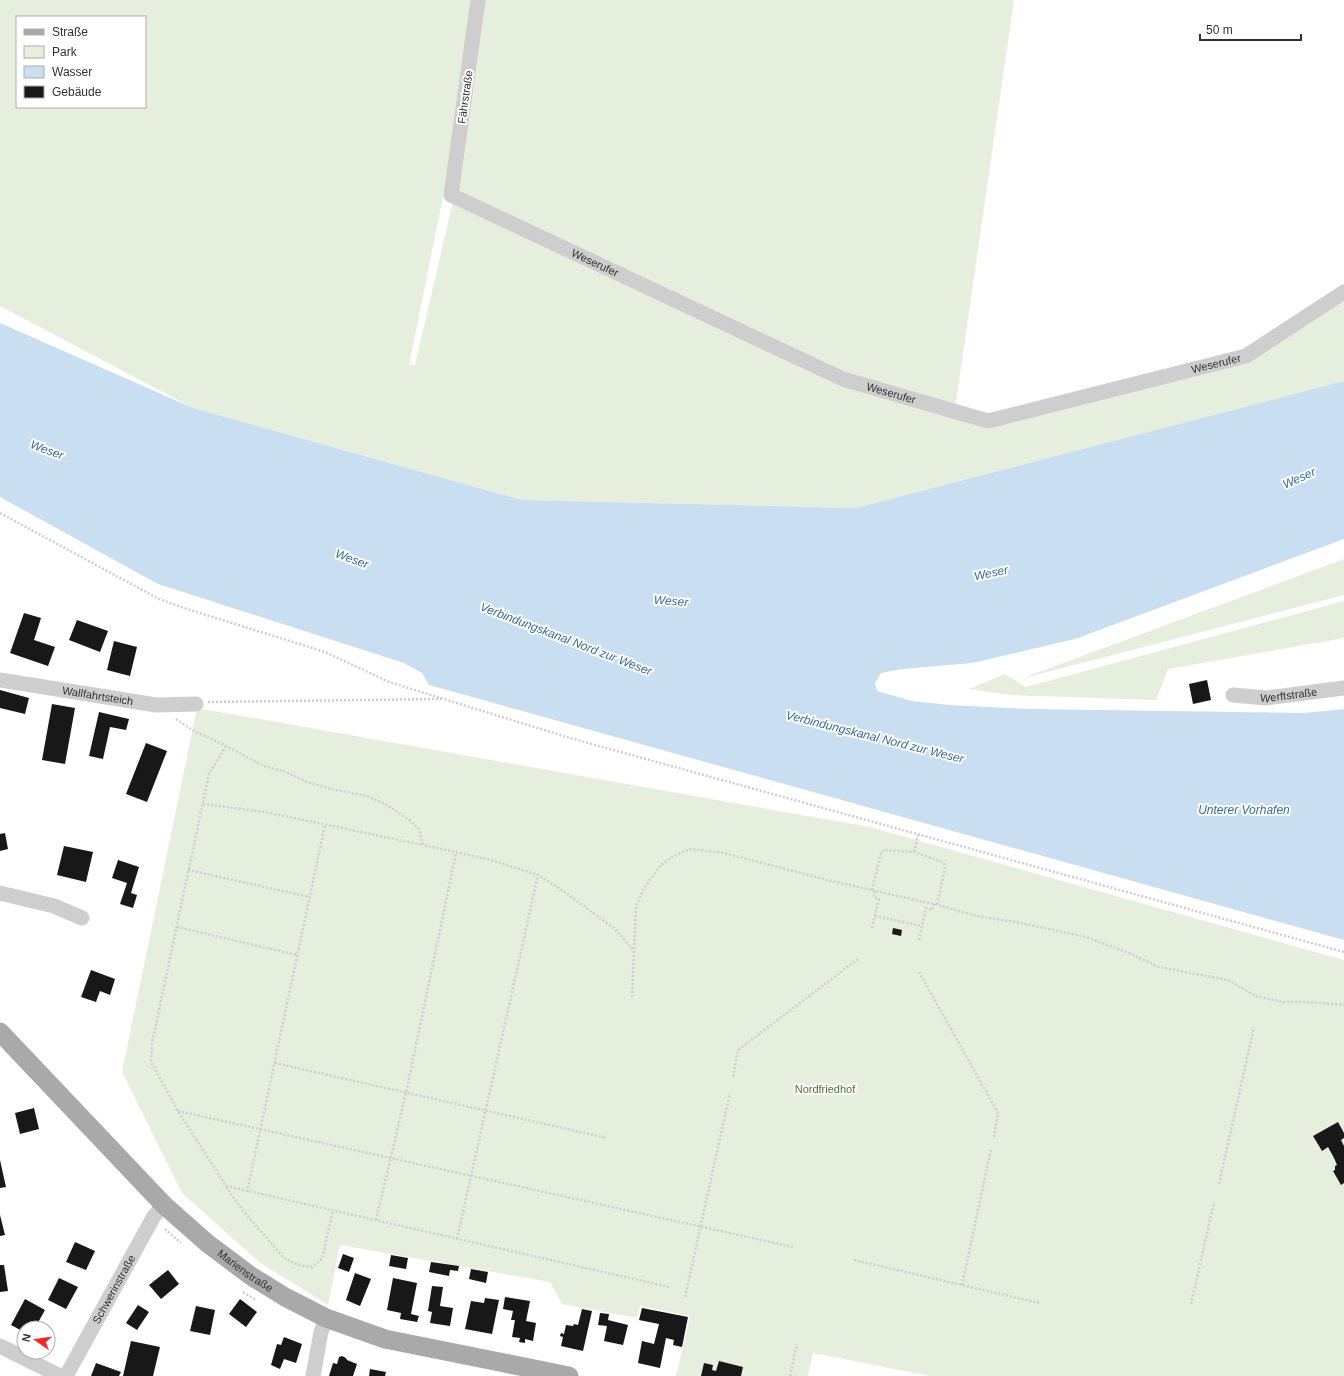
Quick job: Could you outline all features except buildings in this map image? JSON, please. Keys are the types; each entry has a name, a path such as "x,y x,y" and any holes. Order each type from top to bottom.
{"main road":[{"name":"Marienstraße","path":"0,1032 164,1205 207,1243 251,1276 285,1297 326,1318 385,1339 569,1376"}],"street":[{"name":"Fährstraße","path":"451,195 478,0"},
{"name":"Weserufer","path":"451,195 843,379 988,421 1246,356 1344,292"},
{"name":"Wallfahrtsteich","path":"0,680 156,705 196,704"},
{"name":"Werftstraße","path":"1233,695 1266,698 1344,688"},
{"path":"0,893 54,906 82,918"},
{"name":"Schwerinstraße","path":"66,1376 154,1216 164,1205"},
{"path":"312,1376 321,1332 326,1318"},
{"path":"0,1346 60,1376"}],"path":[{"path":"0,513 159,599 325,652 389,682 570,738 1344,952"},
{"path":"215,702 445,700"},
{"path":"156,705 194,732 226,746 264,766 286,772 306,782 367,796 387,805 408,818 419,829 423,845"},
{"path":"226,746 209,774 152,1043 152,1062 178,1111 226,1186 244,1212 284,1258 298,1265 312,1267 322,1259 333,1210"},
{"path":"203,804 265,812 423,845 491,860 538,875 614,928 634,952"},
{"path":"247,1192 325,825"},
{"path":"914,852 918,835"},
{"path":"632,997 636,907 644,888 661,866 674,856 690,849 724,853 827,880 935,904 977,916 1021,923 1086,937 1129,953 1158,967 1228,980 1256,996 1283,1002 1308,1002 1344,1005"},
{"path":"872,928 879,899 874,898 874,890 881,853 884,850 914,852 944,864 945,868 935,904 932,910 926,908 919,940"},
{"path":"376,1220 406,1093 456,853"},
{"path":"188,870 310,897"},
{"path":"457,1239 538,875"},
{"path":"875,916 922,926"},
{"path":"177,927 298,955"},
{"path":"733,1077 738,1050 858,959"},
{"path":"919,972 998,1113 994,1137"},
{"path":"1219,1184 1254,1027"},
{"path":"275,1063 607,1138"},
{"path":"685,1297 730,1093"},
{"path":"178,1111 793,1246"},
{"path":"962,1285 991,1149"},
{"path":"226,1186 669,1287"},
{"path":"1191,1304 1214,1202"},
{"path":"854,1260 1039,1303"},
{"path":"790,1376 797,1344"}],"green space":[{"path":"0,0 1014,0 955,409 844,374 444,192 409,365 415,365 453,201 843,385 987,426 1249,359 1344,297 1344,381 856,508 522,500 193,408 0,306"},
{"path":"1344,559 1344,595 1020,679"},
{"path":"1344,601 1344,638 1168,669 1156,700 1010,695 969,689 1005,674 1026,687"},
{"name":"Nordfriedhof","path":"197,708 870,827 1344,960 1344,1376 930,1376 813,1353 808,1376 676,1376 690,1316 640,1306 637,1318 562,1304 550,1282 340,1245 328,1305 259,1262 182,1193 122,1072"}],"water":[{"path":"0,323 193,408 522,500 856,508 1344,381 1344,539 1075,639 972,663 902,669 881,673 875,683 877,691 912,701 950,705 1030,709 1304,713 1344,709 1344,940 429,685 422,673 404,663 158,584 0,497"}],"water label":[{"name":"Weser","path":"47,450"},
{"name":"Weser","path":"1299,478"},
{"name":"Weser","path":"352,559"},
{"name":"Weser","path":"991,573"},
{"name":"Weser","path":"671,601"},
{"name":"Verbindungskanal Nord zur Weser","path":"566,639"},
{"name":"Verbindungskanal Nord zur Weser","path":"875,737"},
{"name":"Unterer Vorhafen","path":"1244,810"}]}
